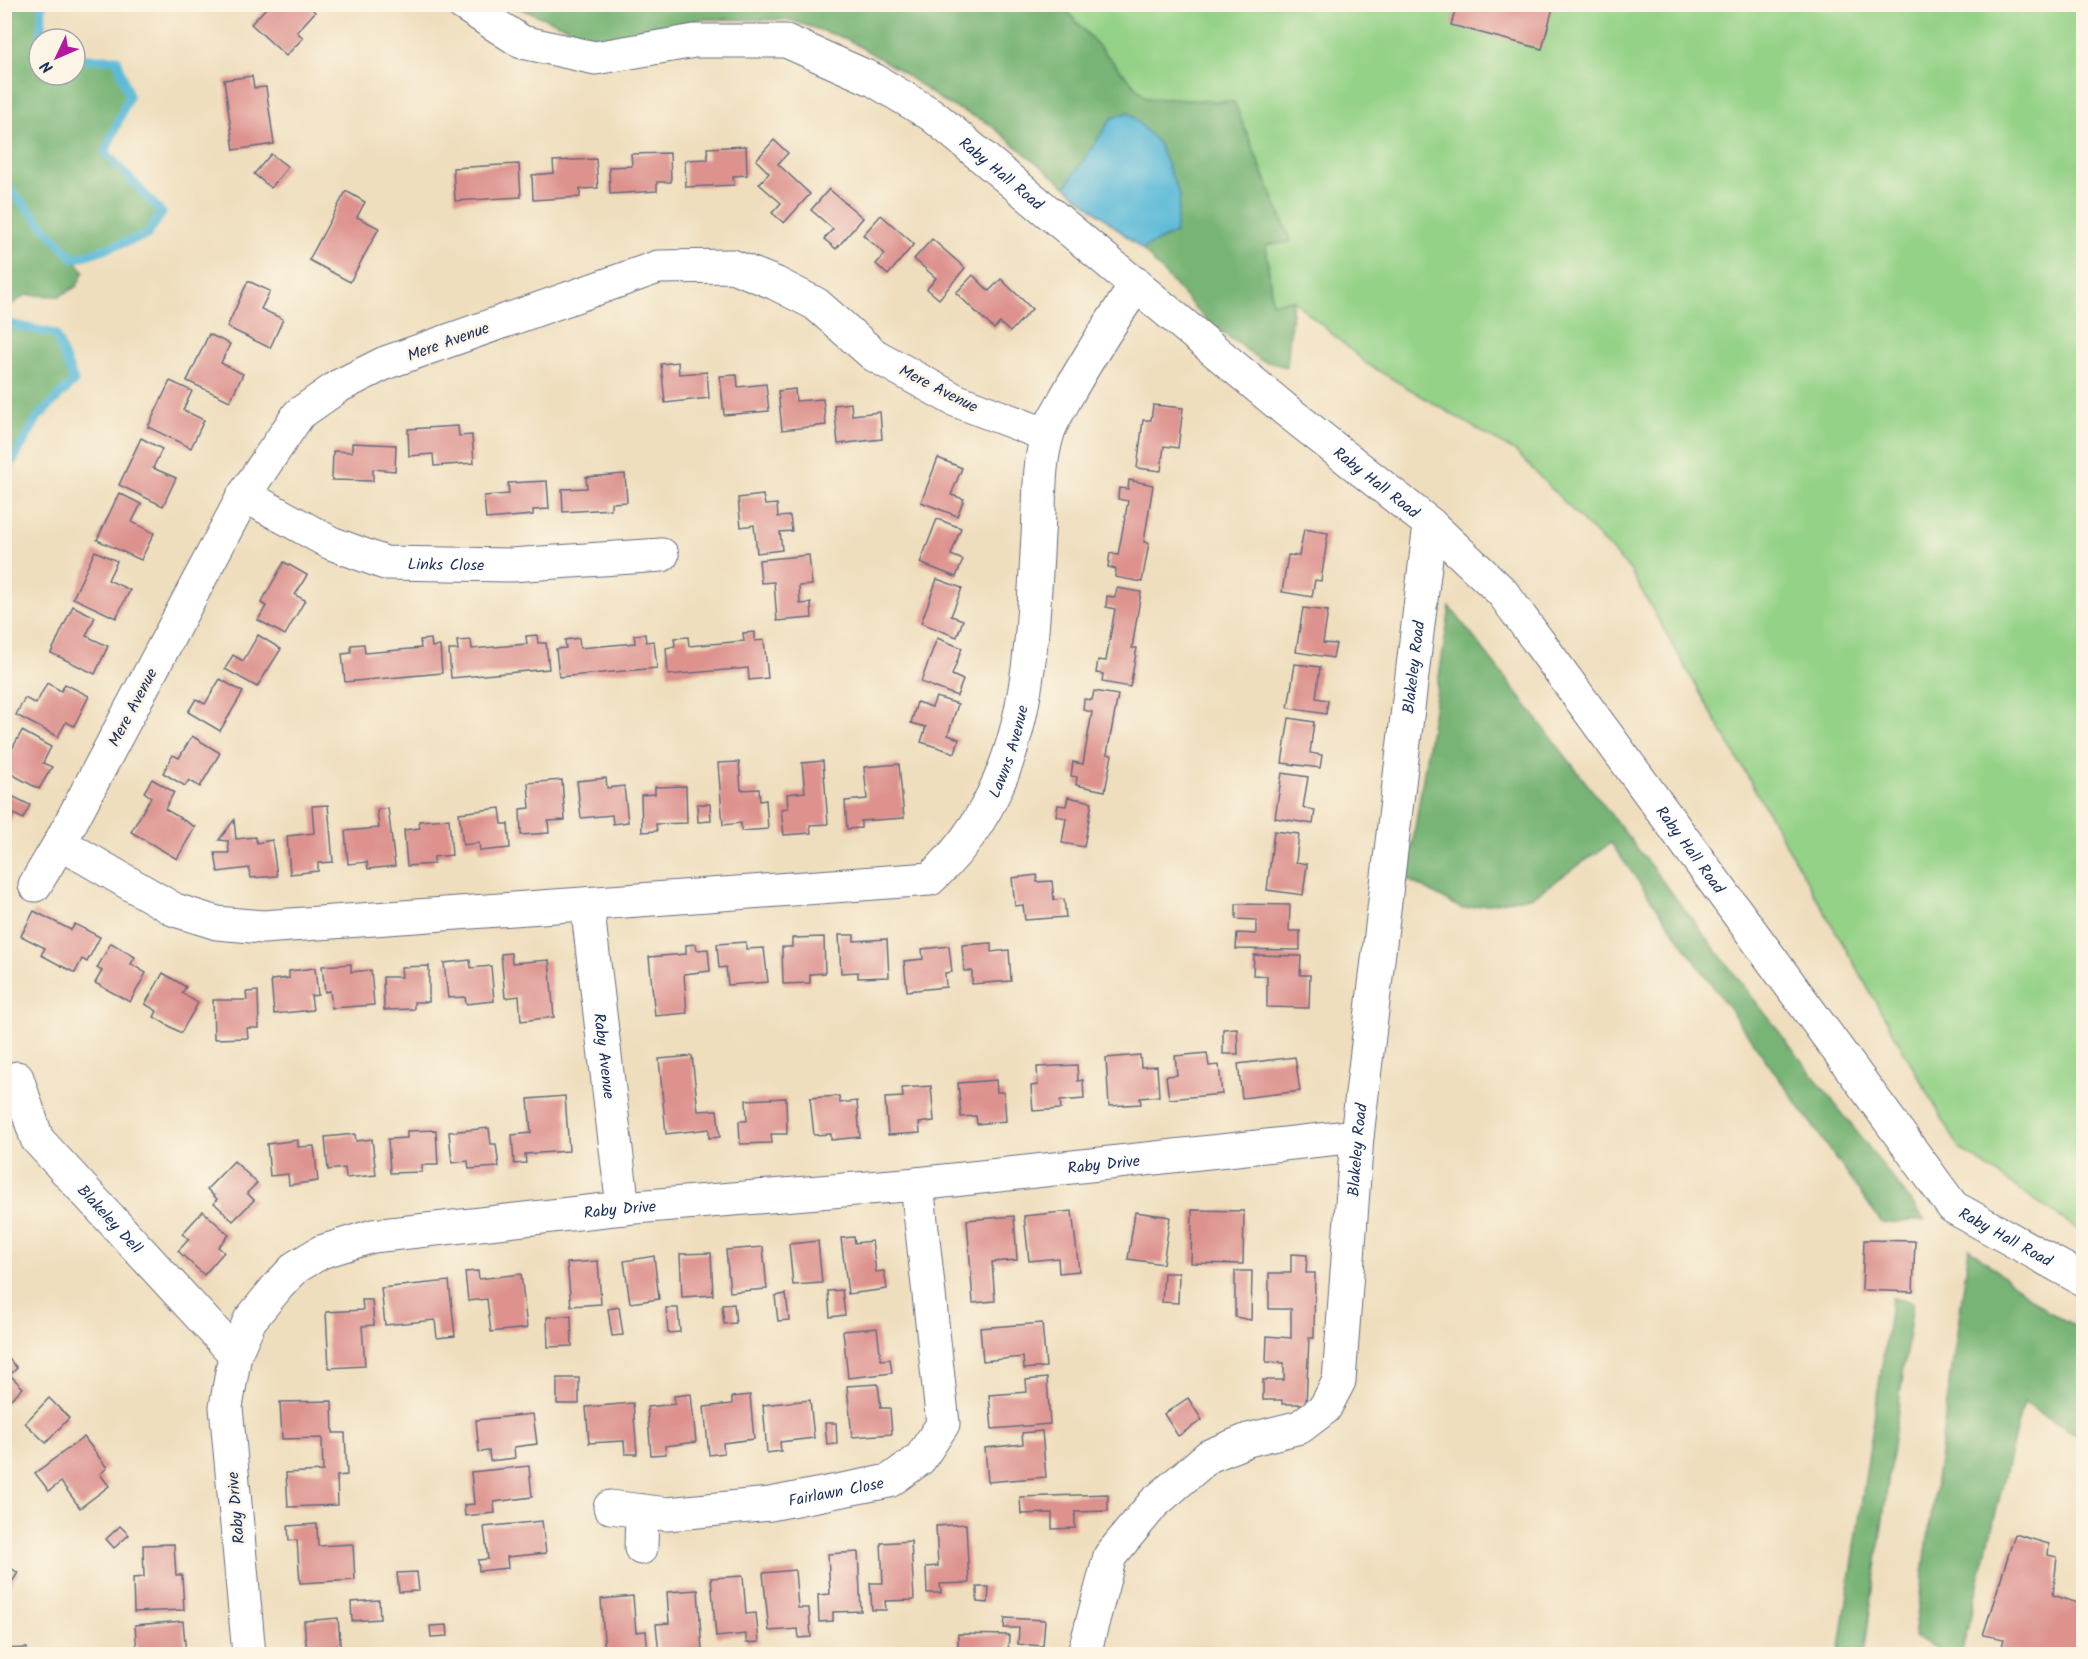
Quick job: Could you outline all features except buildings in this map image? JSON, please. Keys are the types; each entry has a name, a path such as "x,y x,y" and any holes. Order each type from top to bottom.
{"street":[{"name":"Raby Hall Road","path":"463,4 522,42 595,58 695,41 786,41 874,80 932,115 1287,411 1430,524 1502,592 1953,1207 2084,1280"},
{"name":"Mere Avenue","path":"35,885 60,843 244,495 299,414 339,386 385,363 658,267 732,266 775,283 816,304 874,355 955,400 1047,435"},
{"name":"Lawns Avenue","path":"587,904 930,879 955,856 975,828 1006,769 1017,728 1031,662 1042,468 1047,435 1088,356 1137,284"},
{"name":"Links Close","path":"244,495 331,543 384,563 511,565 663,555"},
{"name":"Blakeley Road","path":"1084,1654 1110,1556 1154,1503 1209,1456 1248,1440 1300,1427 1325,1408 1339,1381 1357,1136 1430,524"},
{"path":"60,843 175,910 218,923 263,927 587,904"},
{"name":"Raby Avenue","path":"587,904 623,1208"},
{"name":"Blakeley Dell","path":"4,1082 17,1078 37,1139 235,1354"},
{"name":"Raby Drive","path":"249,1654 226,1407 235,1354 250,1320 278,1286 296,1267 321,1252 373,1236 623,1208 917,1184 1357,1136"},
{"name":"Fairlawn Close","path":"610,1507 667,1514 770,1504 890,1480 920,1459 943,1424 917,1184"},
{"path":"641,1548 642,1511"}],"green space":[{"path":"5,4 42,5 41,27 27,27 27,87 87,87 87,59 117,59 129,96 105,152 162,213 147,235 74,259 84,271 77,286 60,296 25,295 5,310 4,65 14,42 5,26"},
{"path":"511,5 1061,5 1146,98 1234,102 1291,242 1266,245 1272,303 1293,300 1287,367 1260,360 1205,319 1142,249 988,123 944,102 896,68 847,39 790,20 704,19 600,40"},
{"path":"1061,5 2083,5 2083,1233 1959,1148 1630,570 1516,452 1367,364 1293,300 1272,303 1266,245 1291,241 1234,102 1146,98"},
{"path":"5,323 55,334 74,381 38,417 5,476"},
{"path":"1450,607 1925,1220 1882,1223 1611,843 1534,896 1462,909 1407,879"},
{"path":"1969,1248 2047,1311 2083,1330 2083,1439 2023,1402 1961,1654 1946,1654 1914,1637"},
{"path":"1892,1298 1913,1302 1864,1654 1839,1654"}],"water":[{"path":"1128,112 1158,143 1180,196 1175,233 1142,249 1066,186 1112,118"}],"waterway":[{"path":"41,27 42,4"},
{"path":"4,183 74,259 147,235 162,213 105,152 129,96 117,59 87,59"},
{"path":"4,323 55,334 74,381 38,417 4,476"}]}
